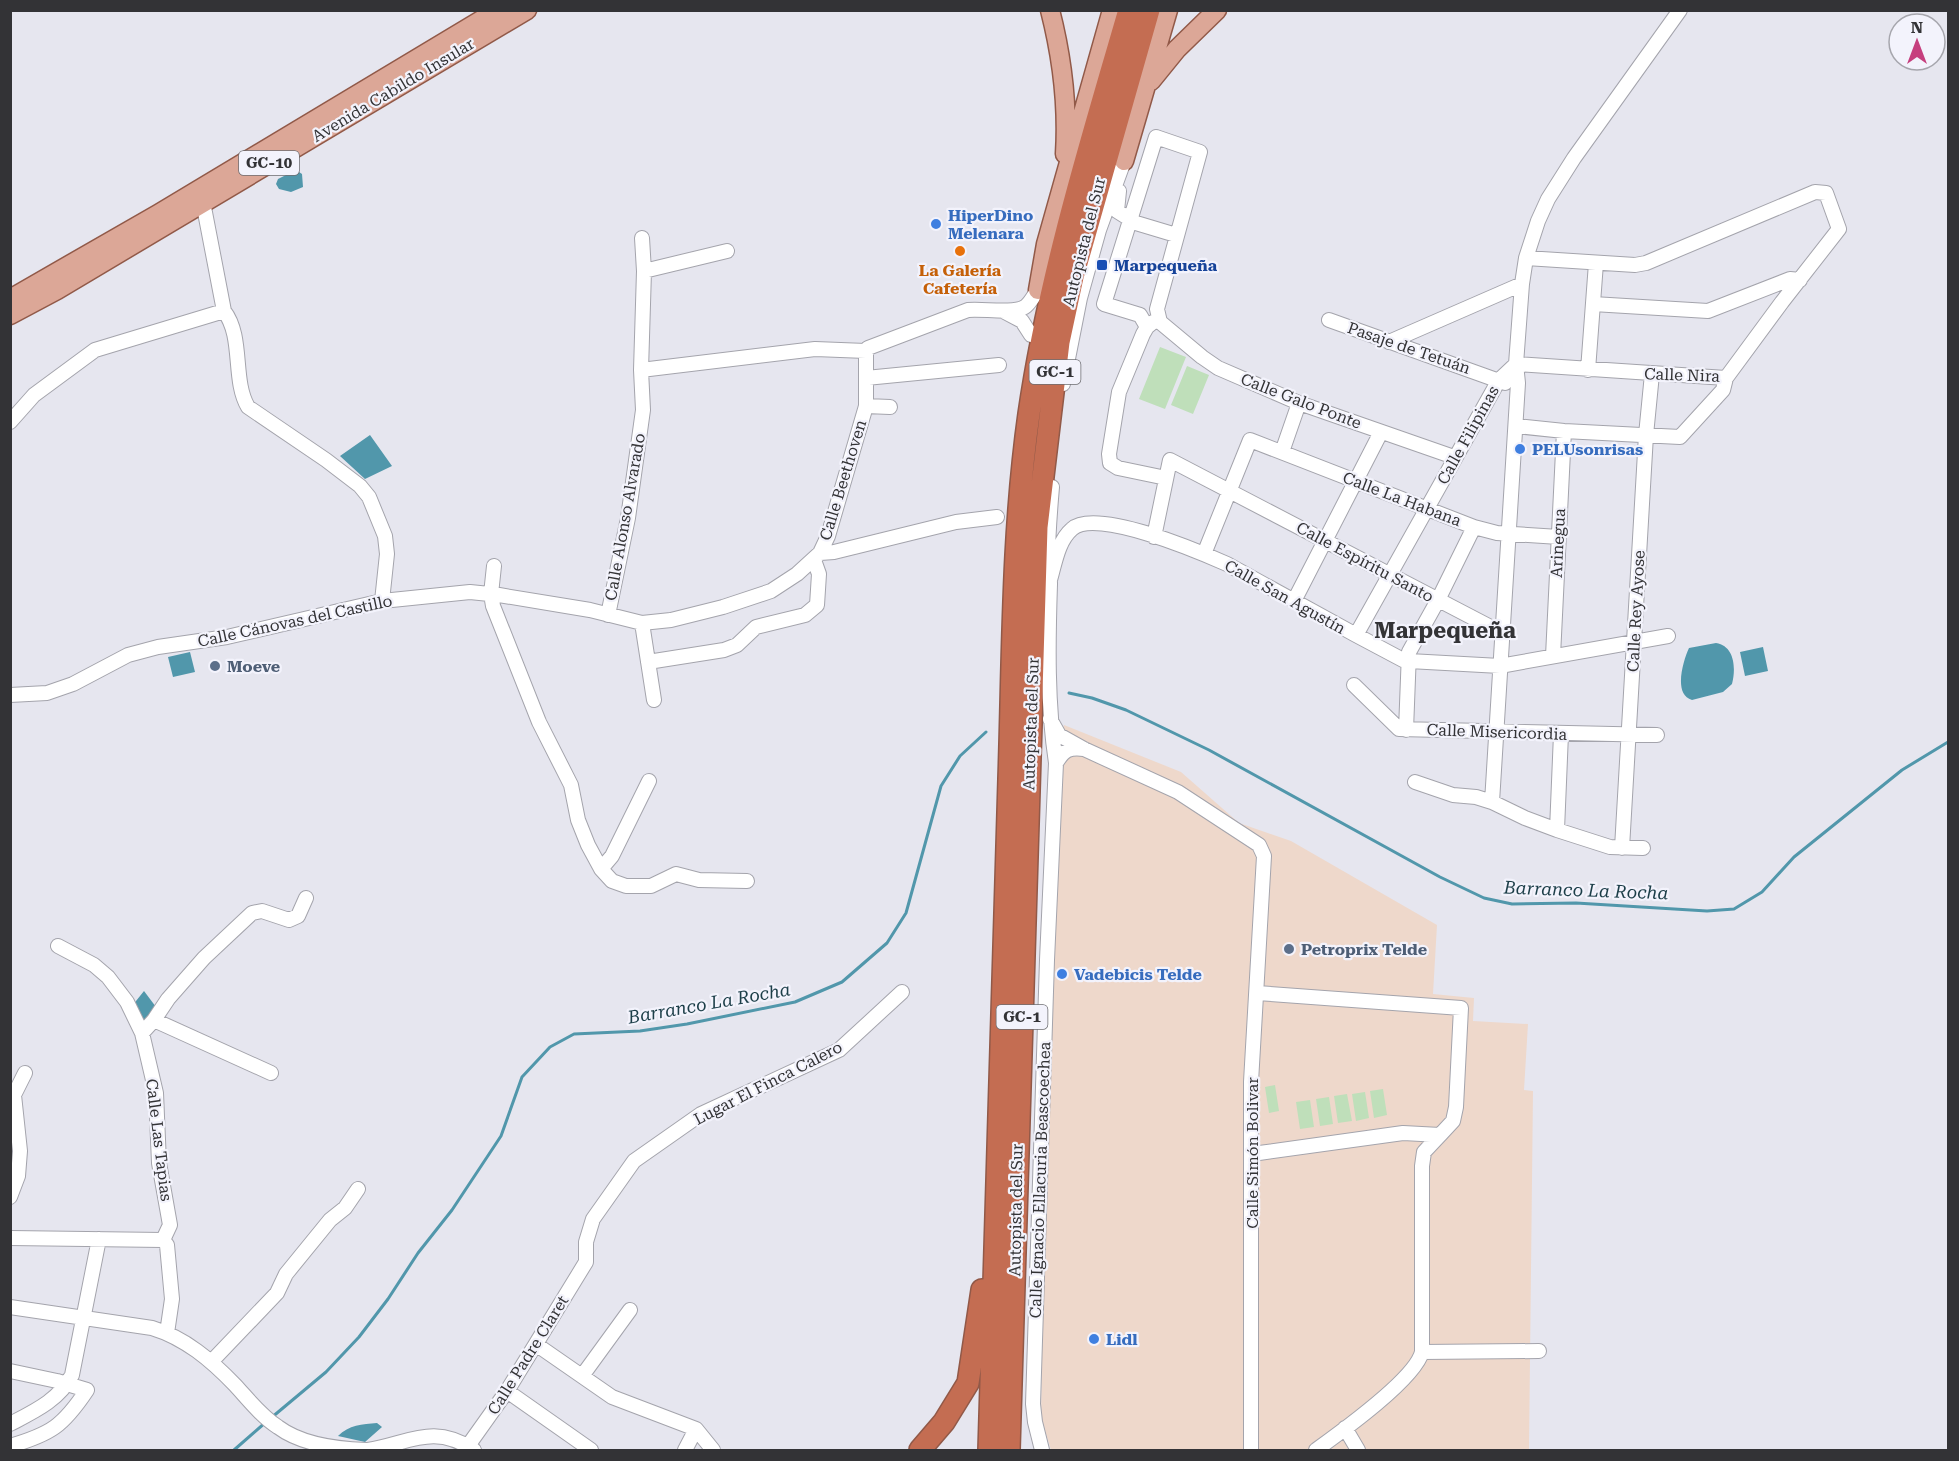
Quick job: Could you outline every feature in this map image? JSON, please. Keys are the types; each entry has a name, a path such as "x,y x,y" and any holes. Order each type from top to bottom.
{"highway":[{"name":"Autopista del Sur","path":"989,1450 1016,551 1021,479 1041,338 1057,266 1074,197 1129,10"},
{"name":"Autopista del Sur","path":"1009,1450 1037,527 1059,342 1073,277 1149,10"},
{"path":"1021,479 1016,430 1038,290"},
{"path":"1030,744 1047,655"},
{"path":"977,1450 982,1340 982,1243 986,1189 998,1153"},
{"path":"1014,1289 1019,1341 1020,1450"},
{"path":"920,1450 944,1422 968,1383 982,1290"}],"main road":[{"name":"Avenida Cabildo Insular","path":"10,299 149,220 498,10"},
{"name":"Avenida Cabildo Insular","path":"10,315 57,290 527,10"},
{"path":"1050,10 1063,78 1066,138 1059,197"},
{"path":"1038,290 1046,244 1112,10"},
{"path":"1124,161 1168,10"},
{"path":"1146,87 1177,48 1217,10"}],"street":[{"path":"1492,802 1518,394 1516,364 1526,258 1531,238 1544,207 1568,167 1680,10"},
{"path":"1156,138 1200,152 1176,235 1159,316 1154,321 1143,321 1104,304 1156,138"},
{"path":"1124,161 1124,172 1117,198 1117,212 1130,220 1176,235"},
{"path":"1050,580 1048,556 1050,512 1063,386 1083,289 1099,230 1124,161"},
{"name":"Calle Nira","path":"1516,364 1726,378 1839,229 1826,193 1815,192 1646,263 1635,266 1596,263"},
{"path":"203,202 225,311 231,319 240,370 241,396 248,408 326,460 360,486 369,497 385,536 387,554 382,601"},
{"name":"Calle Alonso Alvarado","path":"608,615 631,497 643,410 641,370 644,271 642,238"},
{"path":"644,271 727,251"},
{"path":"1526,258 1596,263 1588,370"},
{"path":"1593,304 1708,311 1790,279 1800,280"},
{"path":"1389,342 1522,284"},
{"path":"641,370 815,349 866,351 868,348 968,310 980,308 1016,311 1026,307 1038,290"},
{"path":"999,310 1022,321 1031,335"},
{"path":"10,422 34,395 95,350 225,311"},
{"name":"Calle Galo Ponte","path":"1159,316 1202,357 1218,368 1299,403 1454,457"},
{"name":"Pasaje de Tetuán","path":"1329,320 1499,380 1513,386 1518,394"},
{"path":"1143,321 1116,401 1109,454 1110,463 1118,468 1167,478 1154,537"},
{"name":"Calle Beethoven","path":"817,557 828,536 866,406 866,351"},
{"name":"Calle Filipinas","path":"1356,635 1499,380 1516,364"},
{"path":"866,378 999,365"},
{"name":"Calle Rey Ayose","path":"1622,848 1646,435 1652,374"},
{"path":"1516,426 1680,437 1723,390 1726,378"},
{"path":"1282,452 1299,403"},
{"name":"Calle Beethoven","path":"866,406 890,408"},
{"name":"Arinegua","path":"1553,656 1564,431"},
{"path":"1294,601 1382,432"},
{"name":"Calle La Habana","path":"1228,491 1250,440 1474,527 1497,533 1559,537"},
{"name":"Calle Espíritu Santo","path":"1167,478 1170,460 1502,633"},
{"path":"1204,554 1228,491"},
{"name":"Calle Cánovas del Castillo","path":"10,695 47,693 73,684 129,655 158,647 227,637 382,601 470,592 608,615 642,623 671,620 723,607 771,591 817,557 956,522 997,517"},
{"name":"Calle San Agustín","path":"1050,580 1065,537 1073,527 1088,522 1115,524 1204,554 1403,660 1500,666 1668,636"},
{"path":"1406,729 1409,652 1474,527"},
{"path":"648,662 724,650 737,645 756,627 805,615 817,605 819,574 817,557"},
{"path":"494,566 491,594 493,606 539,722 572,785 578,820 601,869 612,881 626,886 651,886 676,874 699,880 747,881"},
{"name":"Calle Ignacio Ellacuria Beascoechea","path":"1042,1450 1033,1404 1047,960 1056,763 1050,719 1050,671 1047,655 1050,580"},
{"path":"642,623 654,700"},
{"name":"Calle Misericordia","path":"1354,685 1398,729 1657,735"},
{"path":"1050,719 1059,735 1084,749"},
{"path":"1557,830 1561,734"},
{"path":"1056,763 1062,752 1071,747 1084,749"},
{"name":"Calle Simón Bolivar","path":"1084,749 1178,792 1259,844 1264,856 1251,1082 1251,1450"},
{"path":"601,869 612,856 649,781"},
{"path":"1415,782 1453,795 1476,797 1492,802 1525,818 1610,847 1643,848"},
{"path":"142,1033 204,958 252,913 262,910 289,920 298,916 306,898"},
{"name":"Calle Las Tapias","path":"58,946 94,965 108,977 127,1002 142,1033 156,1093 159,1163 170,1225 163,1240 167,1245 171,1299 167,1333"},
{"name":"Lugar El Finca Calero","path":"586,1262 586,1242 592,1219 634,1161 701,1114 839,1050 902,992"},
{"path":"1257,993 1461,1008 1456,1107 1453,1121 1424,1152 1422,1166 1421,1356 1385,1394 1316,1450"},
{"path":"154,1020 270,1073"},
{"path":"10,1197 18,1176 20,1151 14,1095 25,1072"},
{"path":"1252,1154 1403,1133 1440,1135"},
{"path":"212,1361 277,1293 286,1274 330,1220 345,1208 358,1189"},
{"path":"10,1238 163,1240"},
{"path":"10,1424 49,1402 68,1384 72,1375 99,1239"},
{"name":"Calle Padre Claret","path":"469,1449 537,1345 586,1262"},
{"path":"10,1307 152,1328 167,1333 212,1361 277,1427 302,1439 332,1447 367,1450 389,1447 418,1437 434,1435 452,1438 469,1449"},
{"path":"582,1376 630,1310"},
{"path":"537,1345 612,1397 696,1429 713,1450"},
{"path":"1421,1356 1539,1351"},
{"path":"10,1371 87,1390 71,1413 41,1437 10,1446"},
{"path":"507,1391 591,1450"},
{"path":"1345,1428 1358,1450"},
{"path":"685,1450 696,1429"}],"shaded area":[{"path":"1064,725 1181,772 1239,823 1291,841 1437,925 1433,994 1474,998 1473,1021 1528,1024 1524,1090 1533,1091 1529,1450 1051,1450 1041,1418 1045,1095 1053,761"}],"green space":[{"path":"1160,347 1186,357 1165,409 1139,399"},
{"path":"1187,366 1209,375 1193,414 1171,405"},
{"path":"1275,1085 1279,1111 1269,1113 1265,1087"},
{"path":"1383,1089 1387,1115 1374,1118 1370,1091"},
{"path":"1365,1092 1369,1118 1356,1121 1352,1094"},
{"path":"1347,1094 1352,1121 1338,1123 1334,1096"},
{"path":"1329,1097 1333,1124 1320,1126 1316,1099"},
{"path":"1310,1100 1314,1127 1300,1129 1296,1102"}],"water":[{"path":"296,170 302,174 303,187 291,192 279,189 276,184 278,179"},
{"path":"370,435 392,466 365,479 340,456"},
{"path":"1716,643 1727,649 1733,659 1732,684 1723,692 1692,700 1686,697 1681,685 1682,669 1689,648"},
{"path":"1763,647 1768,671 1745,676 1740,652"},
{"path":"190,652 195,672 173,677 168,657"},
{"path":"144,991 156,1007 144,1025 132,1006"},
{"path":"377,1423 382,1427 365,1442 338,1436 351,1427"}],"waterway":[{"name":"Barranco La Rocha","path":"1069,693 1126,710 1209,750 1440,877 1484,898 1512,904 1576,903 1707,911 1734,909 1762,892 1794,857 1902,770 1948,742"},
{"name":"Barranco La Rocha","path":"271,1418 326,1372 359,1337 388,1299 418,1253 452,1210 501,1136 522,1077 550,1047 574,1034 640,1031 795,1002 842,982 887,943 906,913 941,786 960,756 986,732"},
{"name":"Barranco La Rocha","path":"234,1450 266,1422"}],"place":[{"name":"HiperDino Melenara","path":"936,224"},
{"name":"La Galería Cafetería","path":"960,251"},
{"name":"Marpequeña","path":"1102,265"},
{"name":"PELUsonrisas","path":"1520,449"},
{"name":"Moeve","path":"215,666"},
{"name":"Petroprix Telde","path":"1289,949"},
{"name":"Vadebicis Telde","path":"1062,974"},
{"name":"Lidl","path":"1094,1339"}],"district":[{"name":"Marpequeña","path":"1445,630"}]}
